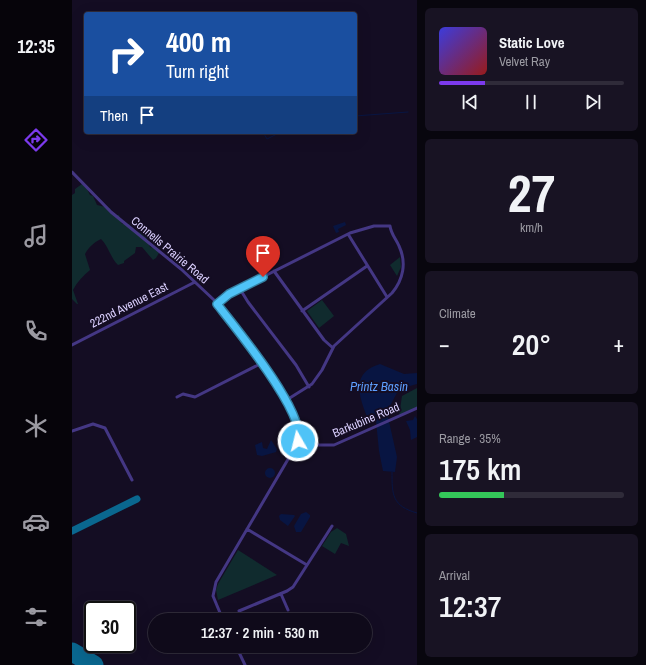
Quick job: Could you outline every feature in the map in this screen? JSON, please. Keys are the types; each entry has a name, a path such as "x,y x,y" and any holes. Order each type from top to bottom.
{"street":[{"name":"Connells Prairie Road","path":"72,172 111,212 195,282 217,304 273,378 297,425 299,433 298,441"},
{"path":"217,304 240,289 348,234 365,228 390,226 402,253 403,263 402,276 396,287 334,348 319,376 309,387 285,400"},
{"path":"348,234 387,297"},
{"path":"302,311 367,266"},
{"path":"274,272 324,340 334,348"},
{"name":"222nd Avenue East","path":"72,345 195,282"},
{"path":"240,289 248,302 296,365 309,387"},
{"path":"177,398 183,394 195,397 262,363"},
{"name":"Barkubine Road","path":"298,441 312,445 334,445 417,409"},
{"path":"72,431 93,424 105,428 132,480"},
{"path":"220,613 213,596 216,582 298,441"},
{"path":"239,612 281,594 293,587 332,526"},
{"path":"247,529 307,565"},
{"path":"281,594 288,610"},
{"path":"239,653 245,665"}],"green space":[{"path":"82,184 90,195 93,196 97,205 110,208 113,215 119,215 122,224 129,224 137,233 140,232 145,234 150,247 157,249 159,253 153,260 142,247 136,247 135,253 124,261 124,263 118,265 101,239 96,242 85,254 90,270 80,279 73,290 77,304 72,299 72,195 75,193 75,189"},
{"path":"400,257 401,267 397,276 390,265"},
{"path":"322,300 334,316 319,328 307,311"},
{"path":"417,388 417,407 399,416 402,396"},
{"path":"337,528 346,534 349,546 341,543 335,554 322,546 331,532"},
{"path":"238,550 277,575 218,600 216,590 218,584"}],"water":[{"path":"345,222 346,225 338,229 339,232 336,233 333,226"},
{"name":"Printz Basin","path":"380,364 404,374 417,373 417,384 399,389 391,404 388,417 397,457 395,472 383,471 376,421 368,419 359,387 364,373"},
{"path":"415,416 417,419 417,437 411,440 410,430 406,421 413,420"},
{"path":"271,440 277,449 276,452 262,456 257,455 255,445 262,442 263,448 267,449"},
{"path":"268,468 272,468 274,469 274,477 268,478 265,475 265,471"},
{"path":"306,512 310,515 310,517 301,532 296,532 294,526 301,514"},
{"path":"281,514 295,516 288,526 280,520 279,516"}],"waterway":[{"path":"357,116 408,112"},
{"path":"264,134 267,139 277,134"},
{"path":"392,472 393,493 398,503 403,507 417,513"}],"taxiway":[{"path":"72,531 137,499"}],"runway":[{"path":"72,652 94,665"}],"route":[{"path":"263,277 229,294 217,304 270,373 297,425 299,433 298,441"}]}
